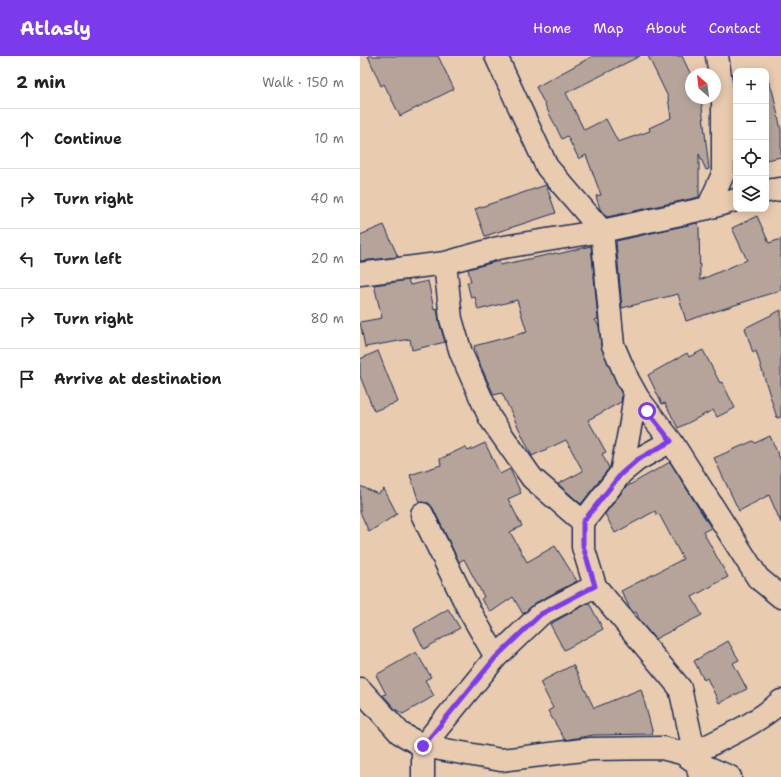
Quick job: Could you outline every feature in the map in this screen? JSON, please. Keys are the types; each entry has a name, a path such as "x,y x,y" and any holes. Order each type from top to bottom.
{"street":[{"path":"496,56 547,167 602,230 613,345 635,393 671,441 758,578 781,597"},
{"path":"708,208 723,174 723,96 717,56"},
{"path":"769,191 781,189"},
{"path":"360,274 445,263 498,248 602,230 708,208 733,201"},
{"path":"445,263 451,319 459,346 490,418 532,478 583,522"},
{"path":"621,474 635,393"},
{"path":"671,441 637,460 621,474 583,522 583,546 595,586 680,688 697,764"},
{"path":"422,514 473,617 496,657"},
{"path":"423,777 423,746 496,657 541,614 595,586"},
{"path":"360,689 400,733 423,746 501,760 591,749 662,748 682,753 697,764 730,777"},
{"path":"697,764 769,712 781,700"}],"building":[{"path":"368,56 438,56 454,89 400,116 384,84 381,86"},
{"path":"593,56 640,56 566,93 584,130 606,119 618,142 650,131 649,128 671,118 668,97 648,56 682,56 688,68 685,68 685,104 702,104 709,169 706,170 699,154 699,197 607,217 600,209 596,196 601,195 586,155 579,159 567,136 562,139 536,87"},
{"path":"769,83 773,93 781,130 781,157 769,159"},
{"path":"546,185 556,213 485,236 475,209"},
{"path":"757,216 769,243 781,239 781,290 686,321 678,294 622,308 616,241 697,223 699,227 700,280 747,260 732,228"},
{"path":"384,225 398,257 360,261 360,235"},
{"path":"591,246 598,319 595,320 599,326 601,346 622,395 621,402 588,420 606,452 602,454 609,468 581,504 558,484 583,471 566,440 532,456 502,393 494,395 478,360 474,346 527,332 517,300 478,310 475,297 471,298 467,282 471,282 468,269 499,261 500,265"},
{"path":"408,280 410,285 428,281 434,309 437,308 439,322 445,342 412,350 410,339 365,347 360,322 382,318 374,285"},
{"path":"781,310 781,417 777,418 756,351 753,353 745,328"},
{"path":"703,350 735,408 717,417 713,410 678,428 665,403 662,404 648,375 687,353 689,357"},
{"path":"378,351 398,402 374,411 360,376 360,359"},
{"path":"770,436 781,461 781,523 769,495 739,511 714,458 753,441 755,443"},
{"path":"485,443 500,474 510,469 521,493 508,499 522,526 510,532 527,562 555,546 577,581 535,603 523,614 513,597 491,612 481,599 484,597 464,559 459,562 433,508 429,503 419,502 410,475 441,465 440,459 465,447 468,451"},
{"path":"670,462 711,528 703,532 728,577 692,597 702,615 655,639 640,621 636,612 634,613 630,608 621,591 683,559 659,514 657,515 655,511 615,533 605,514 626,487"},
{"path":"360,486 378,494 384,489 397,514 369,532 360,512"},
{"path":"589,603 603,629 564,650 550,624"},
{"path":"448,609 460,628 424,649 414,629"},
{"path":"728,641 739,660 733,663 747,689 719,703 707,678 704,680 694,661"},
{"path":"416,652 431,677 425,680 434,696 403,714 395,709 383,695 386,694 376,675"},
{"path":"573,665 594,708 641,689 653,734 593,735 565,740 548,711 553,708 540,682"}],"route":[{"path":"423,746 496,657 541,614 595,586 583,546 583,522 621,474 637,460 671,441 647,411"}]}
